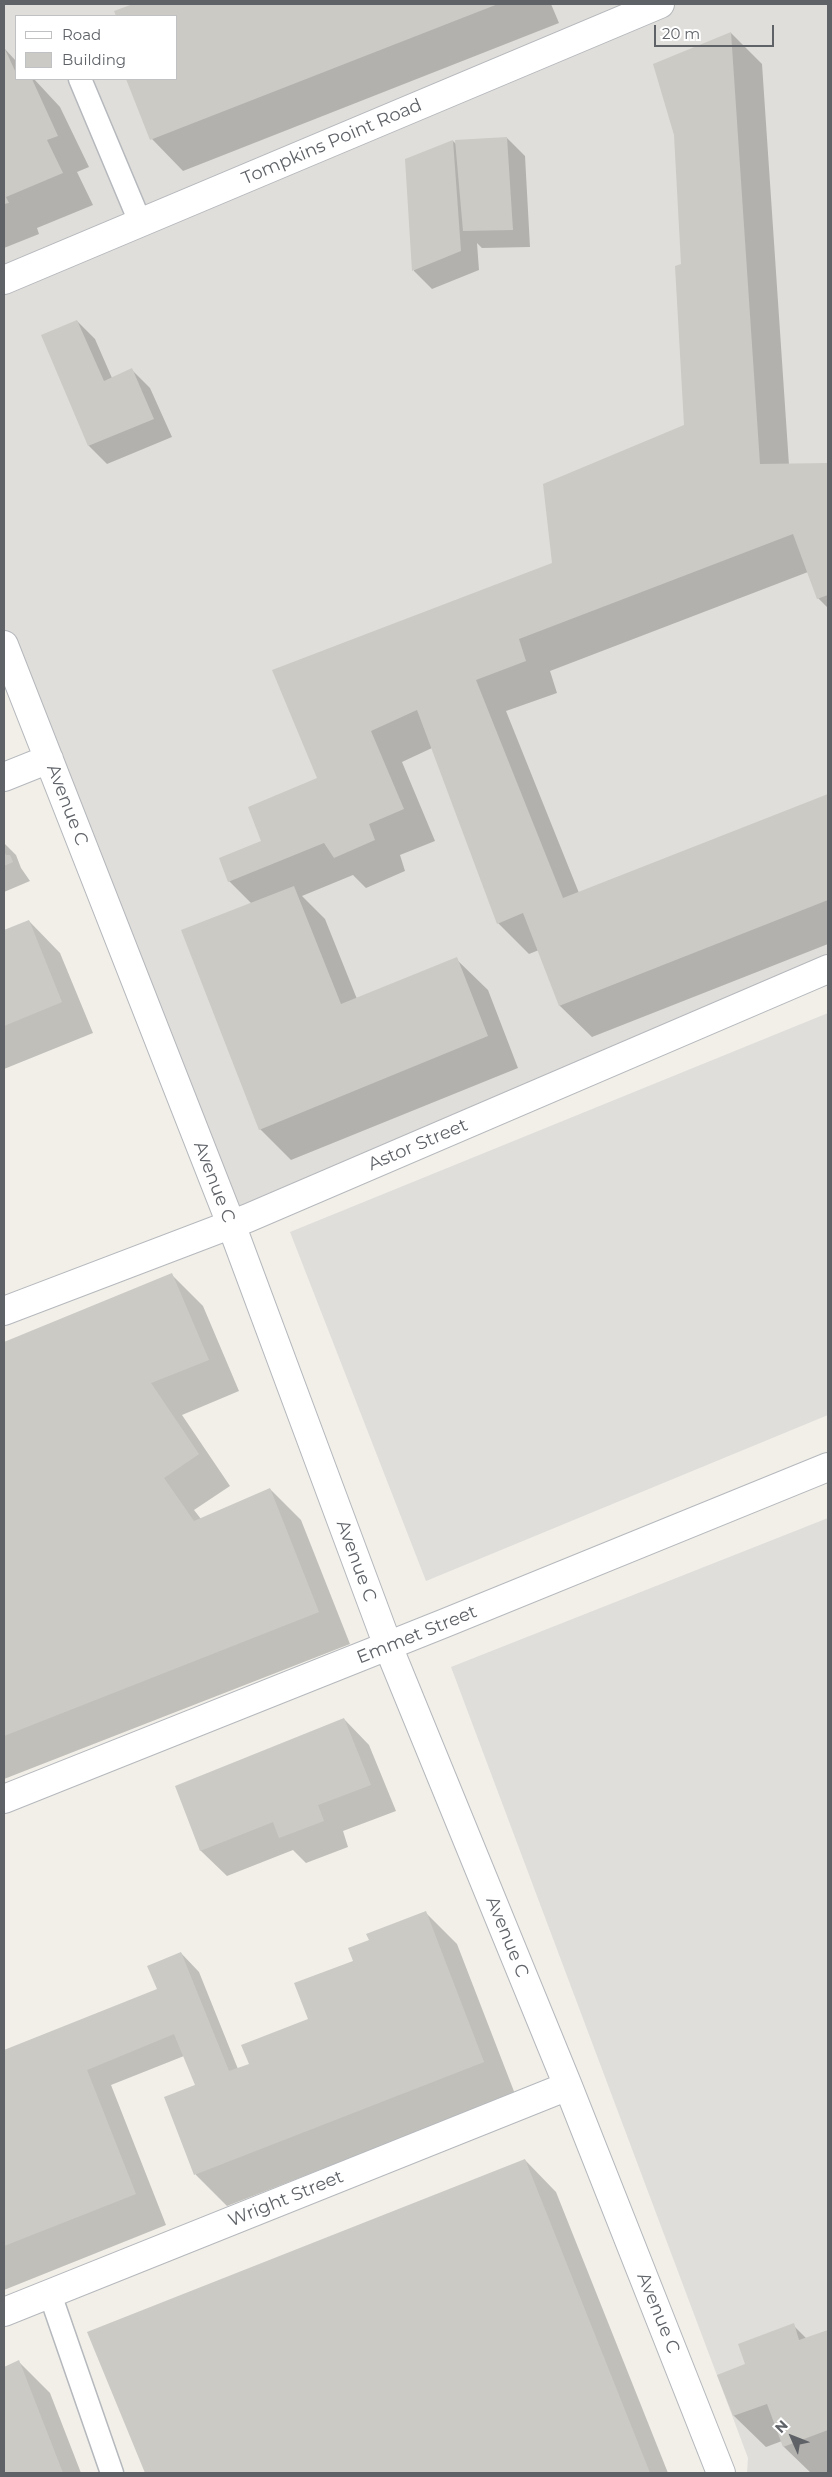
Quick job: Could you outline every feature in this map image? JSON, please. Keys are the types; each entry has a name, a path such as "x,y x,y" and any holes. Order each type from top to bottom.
{"street":[{"name":"Tompkins Point Road","path":"4,280 660,4"},
{"name":"Avenue C","path":"4,645 231,1224 388,1646 568,2086 721,2473"},
{"path":"4,777 49,759"},
{"name":"Astor Street","path":"4,1311 231,1224 828,969"},
{"name":"Emmet Street","path":"4,1799 388,1646 828,1467"},
{"name":"Wright Street","path":"4,2312 568,2086"}],"lane":[{"path":"80,80 140,222"},
{"path":"50,2294 112,2473"}],"shaded area":[{"path":"4,4 828,4 828,975 231,1224 4,645"},
{"path":"828,1013 828,1415 426,1581 290,1232"},
{"path":"828,1518 828,2473 747,2473 748,2458 451,1667"}],"building":[{"path":"133,4 498,4 150,140 126,80 178,80 178,15 116,15 114,11"},
{"path":"731,32 760,464 828,463 828,595 817,599 793,534 519,639 526,661 476,680 563,898 828,794 828,900 559,1006 523,913 497,924 417,710 371,731 404,809 369,824 375,840 334,858 324,843 228,882 219,858 261,841 248,807 317,778 272,670 552,563 543,484 684,425 675,266 681,264 674,135 653,64"},
{"path":"4,47 15,71 15,80 32,80 58,136 47,140 63,173 6,197 9,203 4,204"},
{"path":"507,137 513,230 463,231 455,140"},
{"path":"453,140 461,251 412,271 405,159"},
{"path":"77,320 104,381 132,368 154,419 88,446 41,335"},
{"path":"4,851 6,855 10,855 13,862 4,866"},
{"path":"294,886 341,1004 457,957 488,1036 259,1130 181,930"},
{"path":"29,920 62,1002 4,1026 4,930"},
{"path":"172,1273 209,1360 151,1383 199,1454 164,1478 194,1521 270,1488 319,1612 4,1736 4,1342"},
{"path":"344,1718 371,1785 318,1805 324,1821 279,1838 273,1822 200,1851 175,1786"},
{"path":"426,1911 484,2062 194,2175 164,2097 195,2085 174,2034 87,2070 136,2194 4,2246 4,2050 157,1989 147,1966 181,1952 229,2071 249,2064 241,2045 308,2019 294,1983 353,1961 348,1948 369,1940 366,1934"},
{"path":"525,2159 650,2473 145,2473 87,2332"},
{"path":"794,2323 799,2340 828,2330 828,2430 783,2447 767,2404 733,2416 717,2375 745,2364 738,2344"},
{"path":"19,2360 63,2473 4,2473 4,2367"}]}
